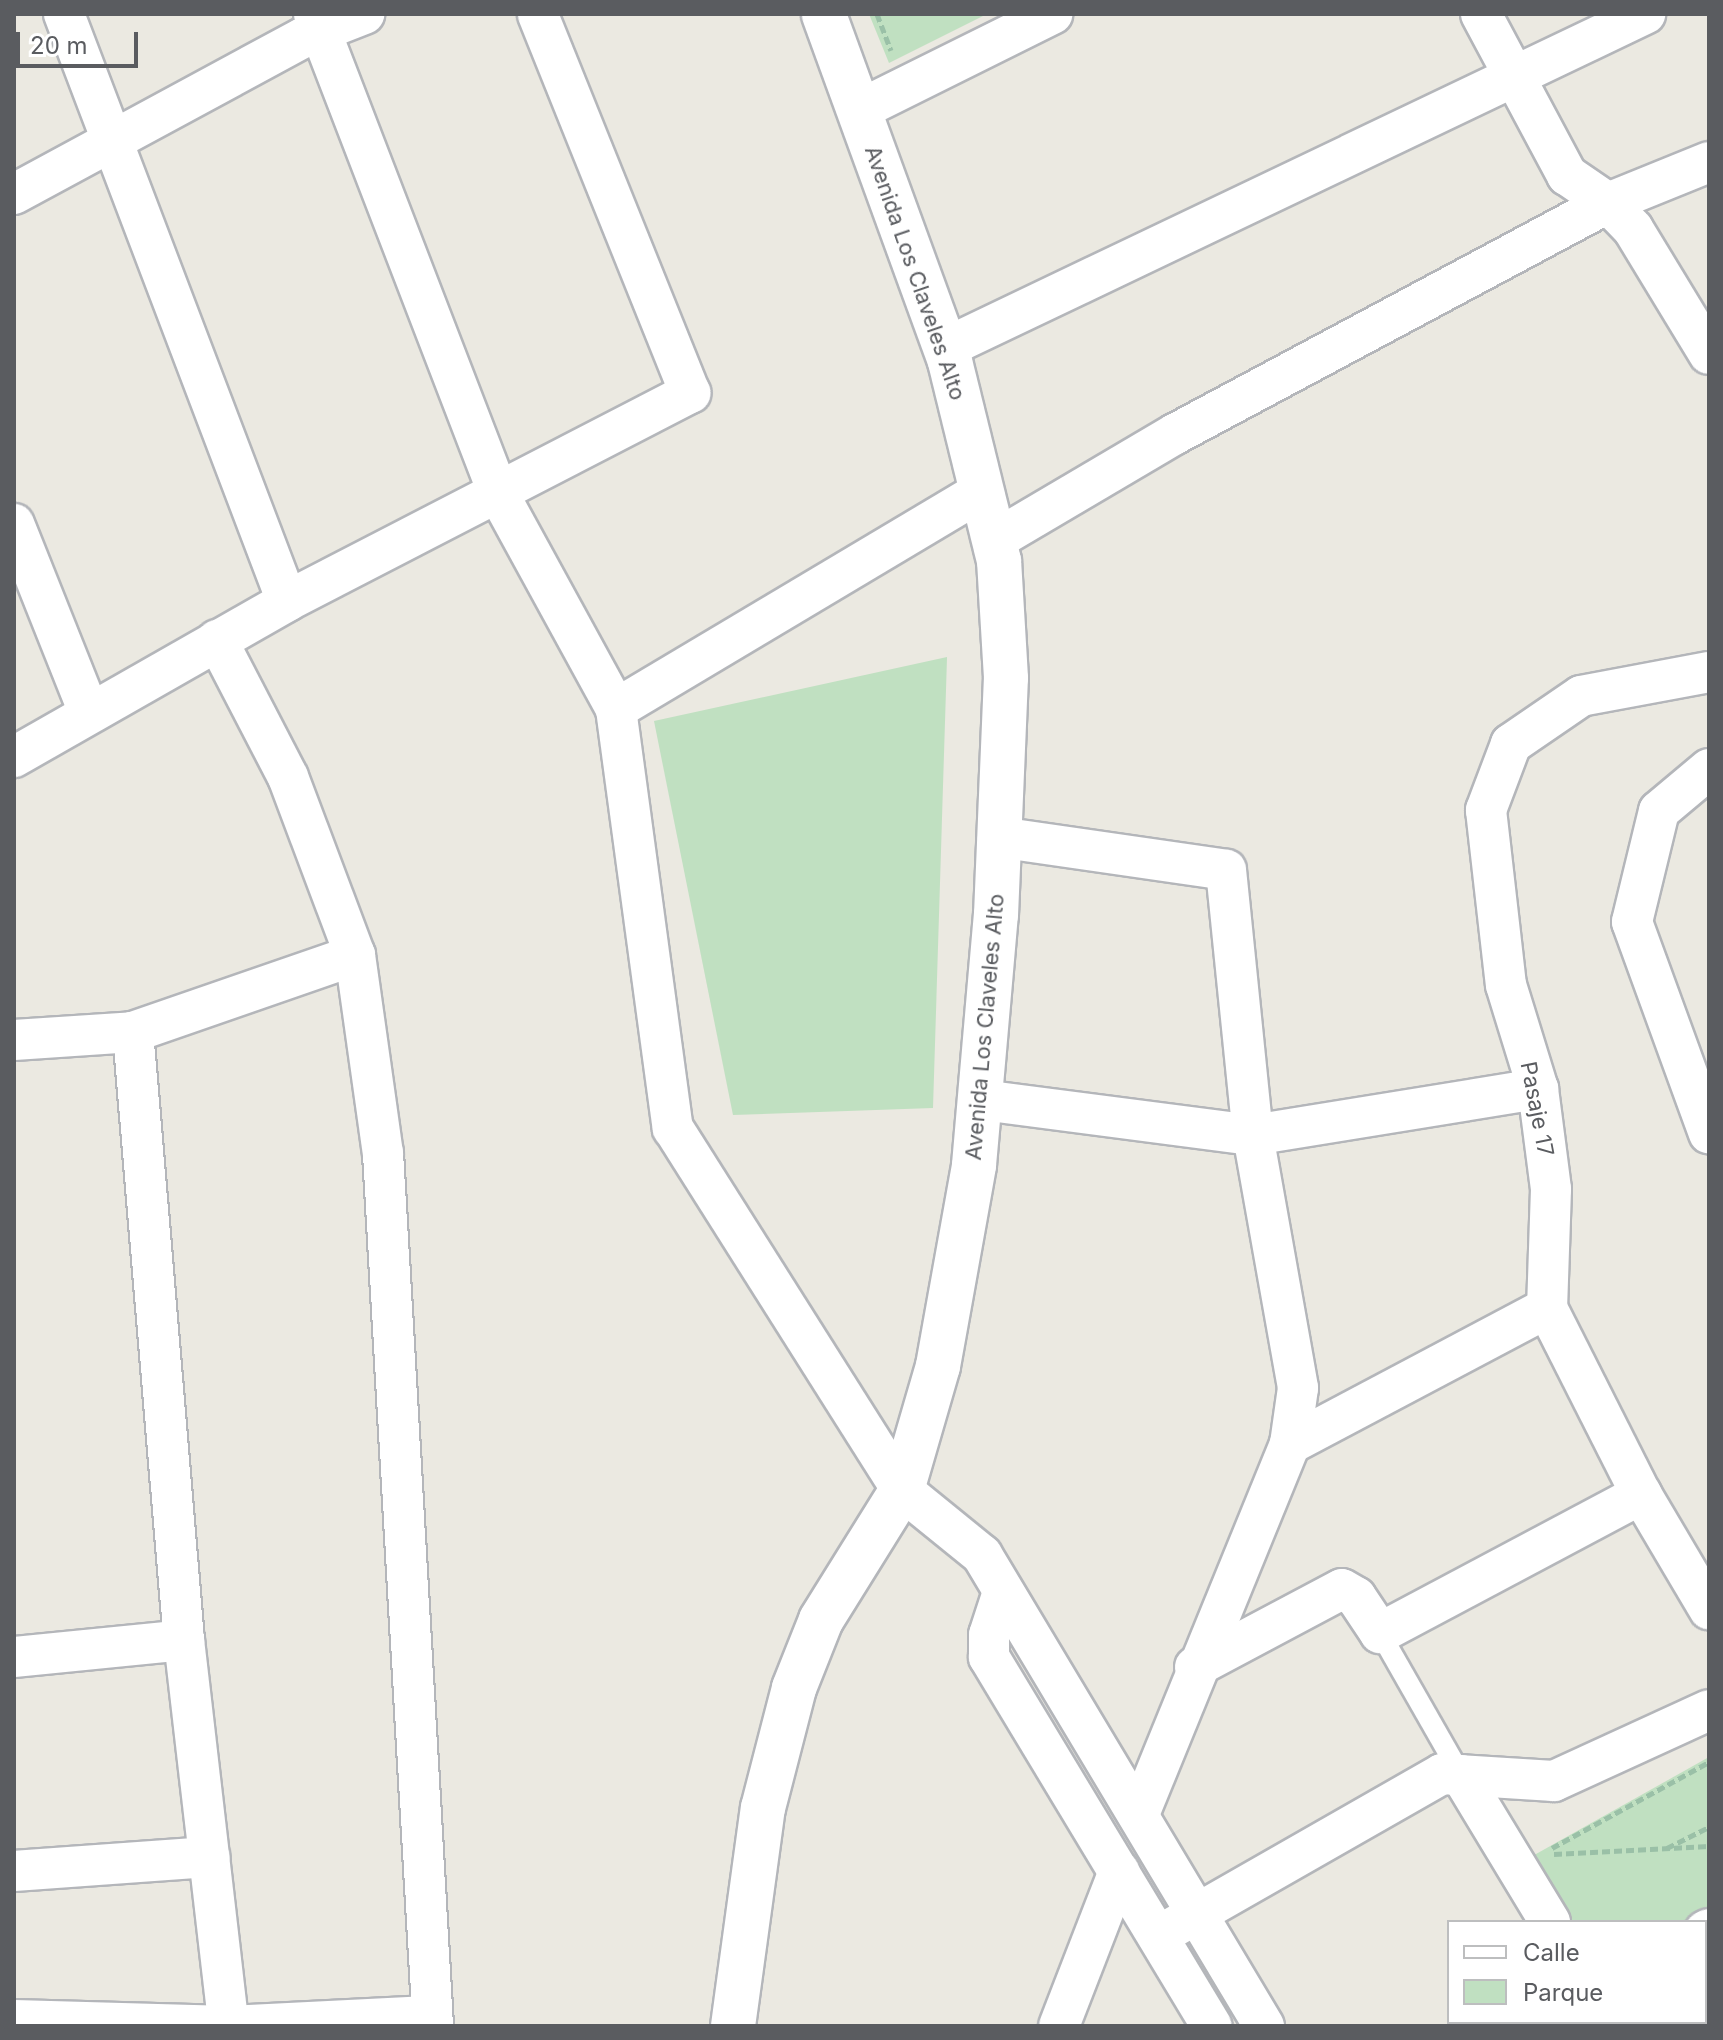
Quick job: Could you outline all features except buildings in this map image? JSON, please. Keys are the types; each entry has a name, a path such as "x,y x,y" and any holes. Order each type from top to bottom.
{"street":[{"path":"64,14 287,601"},
{"path":"14,194 113,141 318,22 364,14"},
{"path":"14,757 287,601 499,495 690,393 538,14"},
{"name":"Avenida Los Claveles Alto","path":"733,2026 763,1808 794,1688 821,1620 902,1490 938,1366 982,1100 1006,678 995,540 945,348 824,14"},
{"path":"859,110 1052,14"},
{"path":"1481,14 1513,80 1567,175 1608,203 1633,229 1709,354"},
{"path":"945,348 1513,80 1645,14"},
{"path":"318,22 499,495 616,709 673,1128 902,1490 982,1555 1264,2026"},
{"path":"995,540 1175,434 1608,203 1709,162"},
{"path":"616,709 982,491"},
{"path":"14,524 89,712"},
{"path":"14,2020 229,2026 431,2021 383,1153 355,955 288,777 217,640"},
{"name":"Pasaje 17","path":"1709,672 1581,696 1511,744 1486,810 1506,985 1538,1089 1551,1189 1547,1308 1641,1494 1709,1609"},
{"path":"1709,769 1659,811 1632,922 1709,1133"},
{"path":"998,837 1226,870 1253,1135 1298,1388 1290,1444 1195,1667 1139,1814"},
{"path":"14,1040 133,1032 355,955"},
{"path":"133,1032 184,1640 229,2026"},
{"path":"982,1100 1253,1135 1538,1089"},
{"path":"1290,1444 1547,1308"},
{"path":"1195,1667 1342,1589 1356,1597 1380,1633 1641,1494"},
{"path":"1003,1592 989,1635 989,1657 1212,2026"},
{"path":"14,1657 184,1640"},
{"path":"1158,1936 1442,1774 1554,1781 1709,1710"},
{"path":"1461,1775 1549,1920"},
{"path":"14,1871 209,1857"},
{"path":"1059,2026 1119,1871"}],"lane":[{"path":"1380,1633 1461,1775"}],"path":[{"path":"1709,1762 1541,1855 1709,1846"},
{"path":"1665,1849 1709,1827"}],"green space":[{"path":"869,14 987,14 889,63"},
{"path":"947,657 933,1108 733,1115 654,721"},
{"path":"1709,1757 1709,1908 1688,1920 1551,1920 1520,1863"}]}
